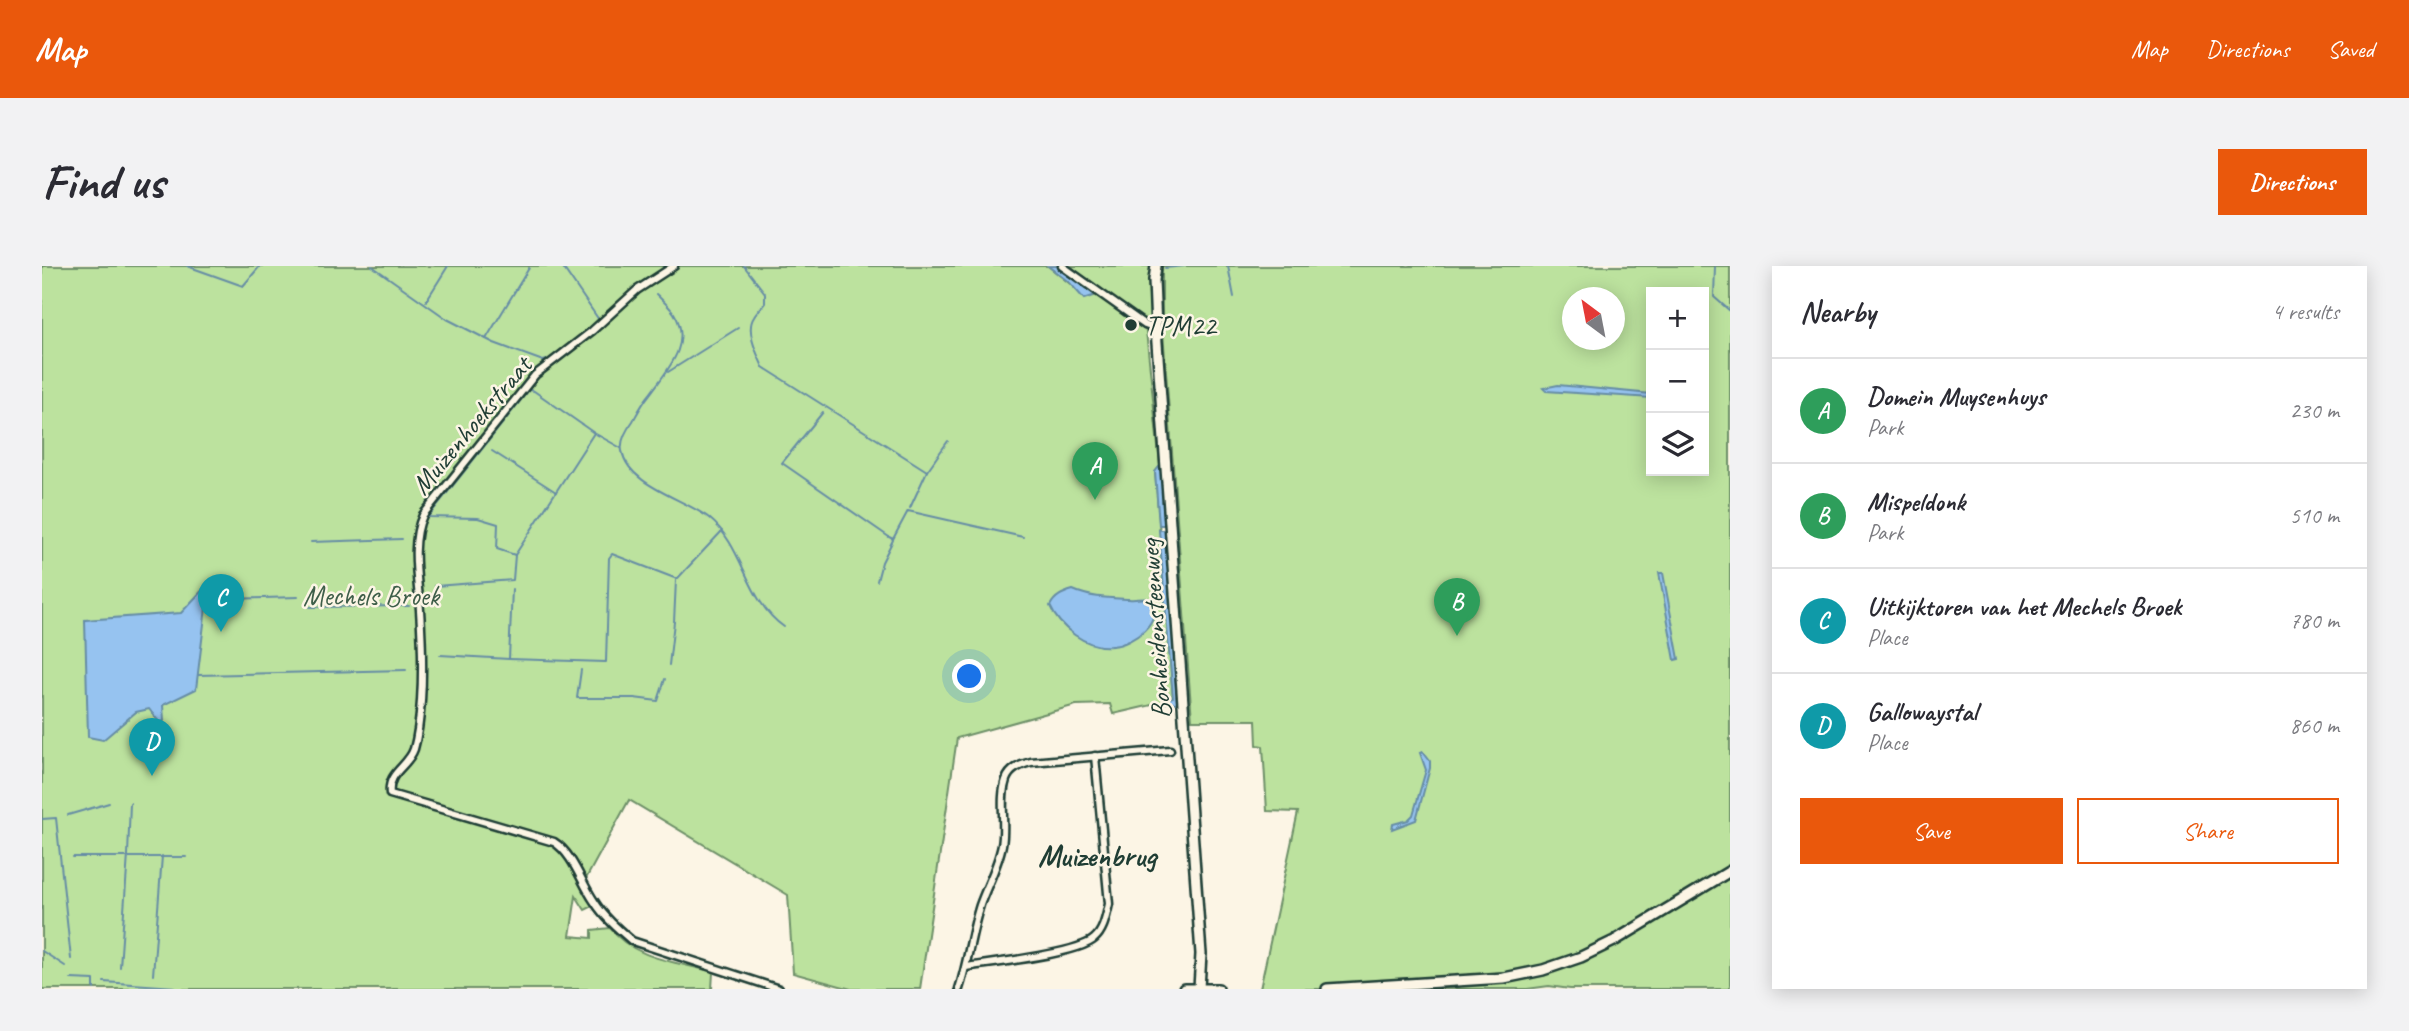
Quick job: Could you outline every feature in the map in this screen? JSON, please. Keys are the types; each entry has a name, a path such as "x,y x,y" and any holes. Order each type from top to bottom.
{"street":[{"name":"Muizenhoekstraat","path":"674,266 637,290 592,331 535,375 423,515 418,526 416,569 420,613 421,701 413,751 392,778 390,794 554,842 563,848 595,903 614,926 632,941 779,989"},
{"path":"1062,266 1145,325 1156,329"},
{"name":"Bonheidensteenweg","path":"1156,266 1156,329 1201,954 1199,988"},
{"path":"958,989 980,906 1002,844 1004,793 1010,772 1019,765 1031,762 1170,750"},
{"path":"966,967 1082,946 1095,939 1104,925 1109,904 1096,756"},
{"path":"1328,989 1504,978 1543,970 1581,957 1614,941 1730,872"},
{"path":"1184,989 1218,989"}],"green space":[{"name":"Mechels Broek","path":"42,266 1048,266 1075,288 1094,296 1096,294 1146,331 1160,466 1155,472 1173,698 1113,714 1110,704 1076,705 957,738 920,989 851,989 793,973 788,895 629,800 582,886 593,906 585,910 576,896 570,936 592,938 592,930 610,928 631,947 643,953 713,972 712,989 42,989"},
{"path":"1070,266 1150,266 1150,322 1144,321"},
{"path":"1162,266 1730,266 1730,989 1570,989 1549,986 1527,989 1260,989 1298,812 1267,811 1263,746 1257,745 1256,720 1192,720 1162,318"}],"water":[{"path":"1048,266 1058,266 1096,295 1084,299 1070,283"},
{"path":"1558,385 1646,394 1646,398 1546,391 1543,388"},
{"path":"1159,467 1165,525 1159,525 1155,472"},
{"path":"1159,530 1166,530 1177,703 1165,703 1165,699 1173,697"},
{"path":"1659,573 1663,573 1679,659 1675,660"},
{"path":"209,583 196,689 163,705 164,721 160,723 149,709 136,712 103,740 88,737 85,620 181,613"},
{"path":"1073,590 1101,597 1151,599 1153,616 1144,630 1129,641 1112,646 1093,644 1067,629 1050,606 1060,595"},
{"path":"1423,752 1430,761 1430,768 1416,820 1392,829 1393,824 1408,820 1413,815 1426,770 1420,753"}],"waterway":[{"path":"187,266 243,286 260,266"},
{"path":"372,266 447,319 494,343 543,361 551,359"},
{"path":"426,301 448,266"},
{"path":"562,266 599,320"},
{"path":"639,285 666,266"},
{"path":"744,266 765,293 765,303 754,317 751,328 753,342 763,367 927,471 948,441"},
{"path":"1165,268 1185,266"},
{"path":"1228,266 1234,297"},
{"path":"1715,266 1714,297 1730,311"},
{"path":"486,339 529,268"},
{"path":"603,317 629,293"},
{"path":"656,294 668,305 679,324 679,346 670,366 626,431 622,451 627,463 646,482 709,518 721,530 761,603 784,627"},
{"path":"583,334 595,324"},
{"path":"668,372 738,328"},
{"path":"515,555 497,549 498,524 478,518 428,517 529,390 594,433"},
{"path":"823,412 782,463 889,537 893,539 908,511 1023,537"},
{"path":"435,586 513,580 515,555 594,433 621,448"},
{"path":"492,451 556,492"},
{"path":"910,508 927,471"},
{"path":"509,659 606,662 609,558 612,554 677,579 722,531"},
{"path":"311,542 402,539"},
{"path":"877,581 882,562 893,540"},
{"path":"669,665 676,580"},
{"path":"440,655 509,659 512,589"},
{"path":"225,599 298,597"},
{"path":"310,607 409,606"},
{"path":"198,675 406,670"},
{"path":"581,670 577,698 634,698 658,701 665,679"},
{"path":"68,815 109,803"},
{"path":"120,967 130,803"},
{"path":"42,819 56,818 71,959"},
{"path":"153,975 162,856"},
{"path":"73,857 186,857"},
{"path":"42,951 65,966"},
{"path":"71,979 94,980 94,989"},
{"path":"104,982 175,987"}],"place":[{"name":"TPM22","path":"1131,325"},
{"name":"Domein Muysenhuys","path":"1095,500"},
{"name":"Uitkijktoren van het Mechels Broek","path":"221,632"},
{"name":"Mispeldonk","path":"1457,636"},
{"name":"Gallowaystal","path":"152,776"}],"district":[{"name":"Muizenbrug","path":"1097,856"}]}
